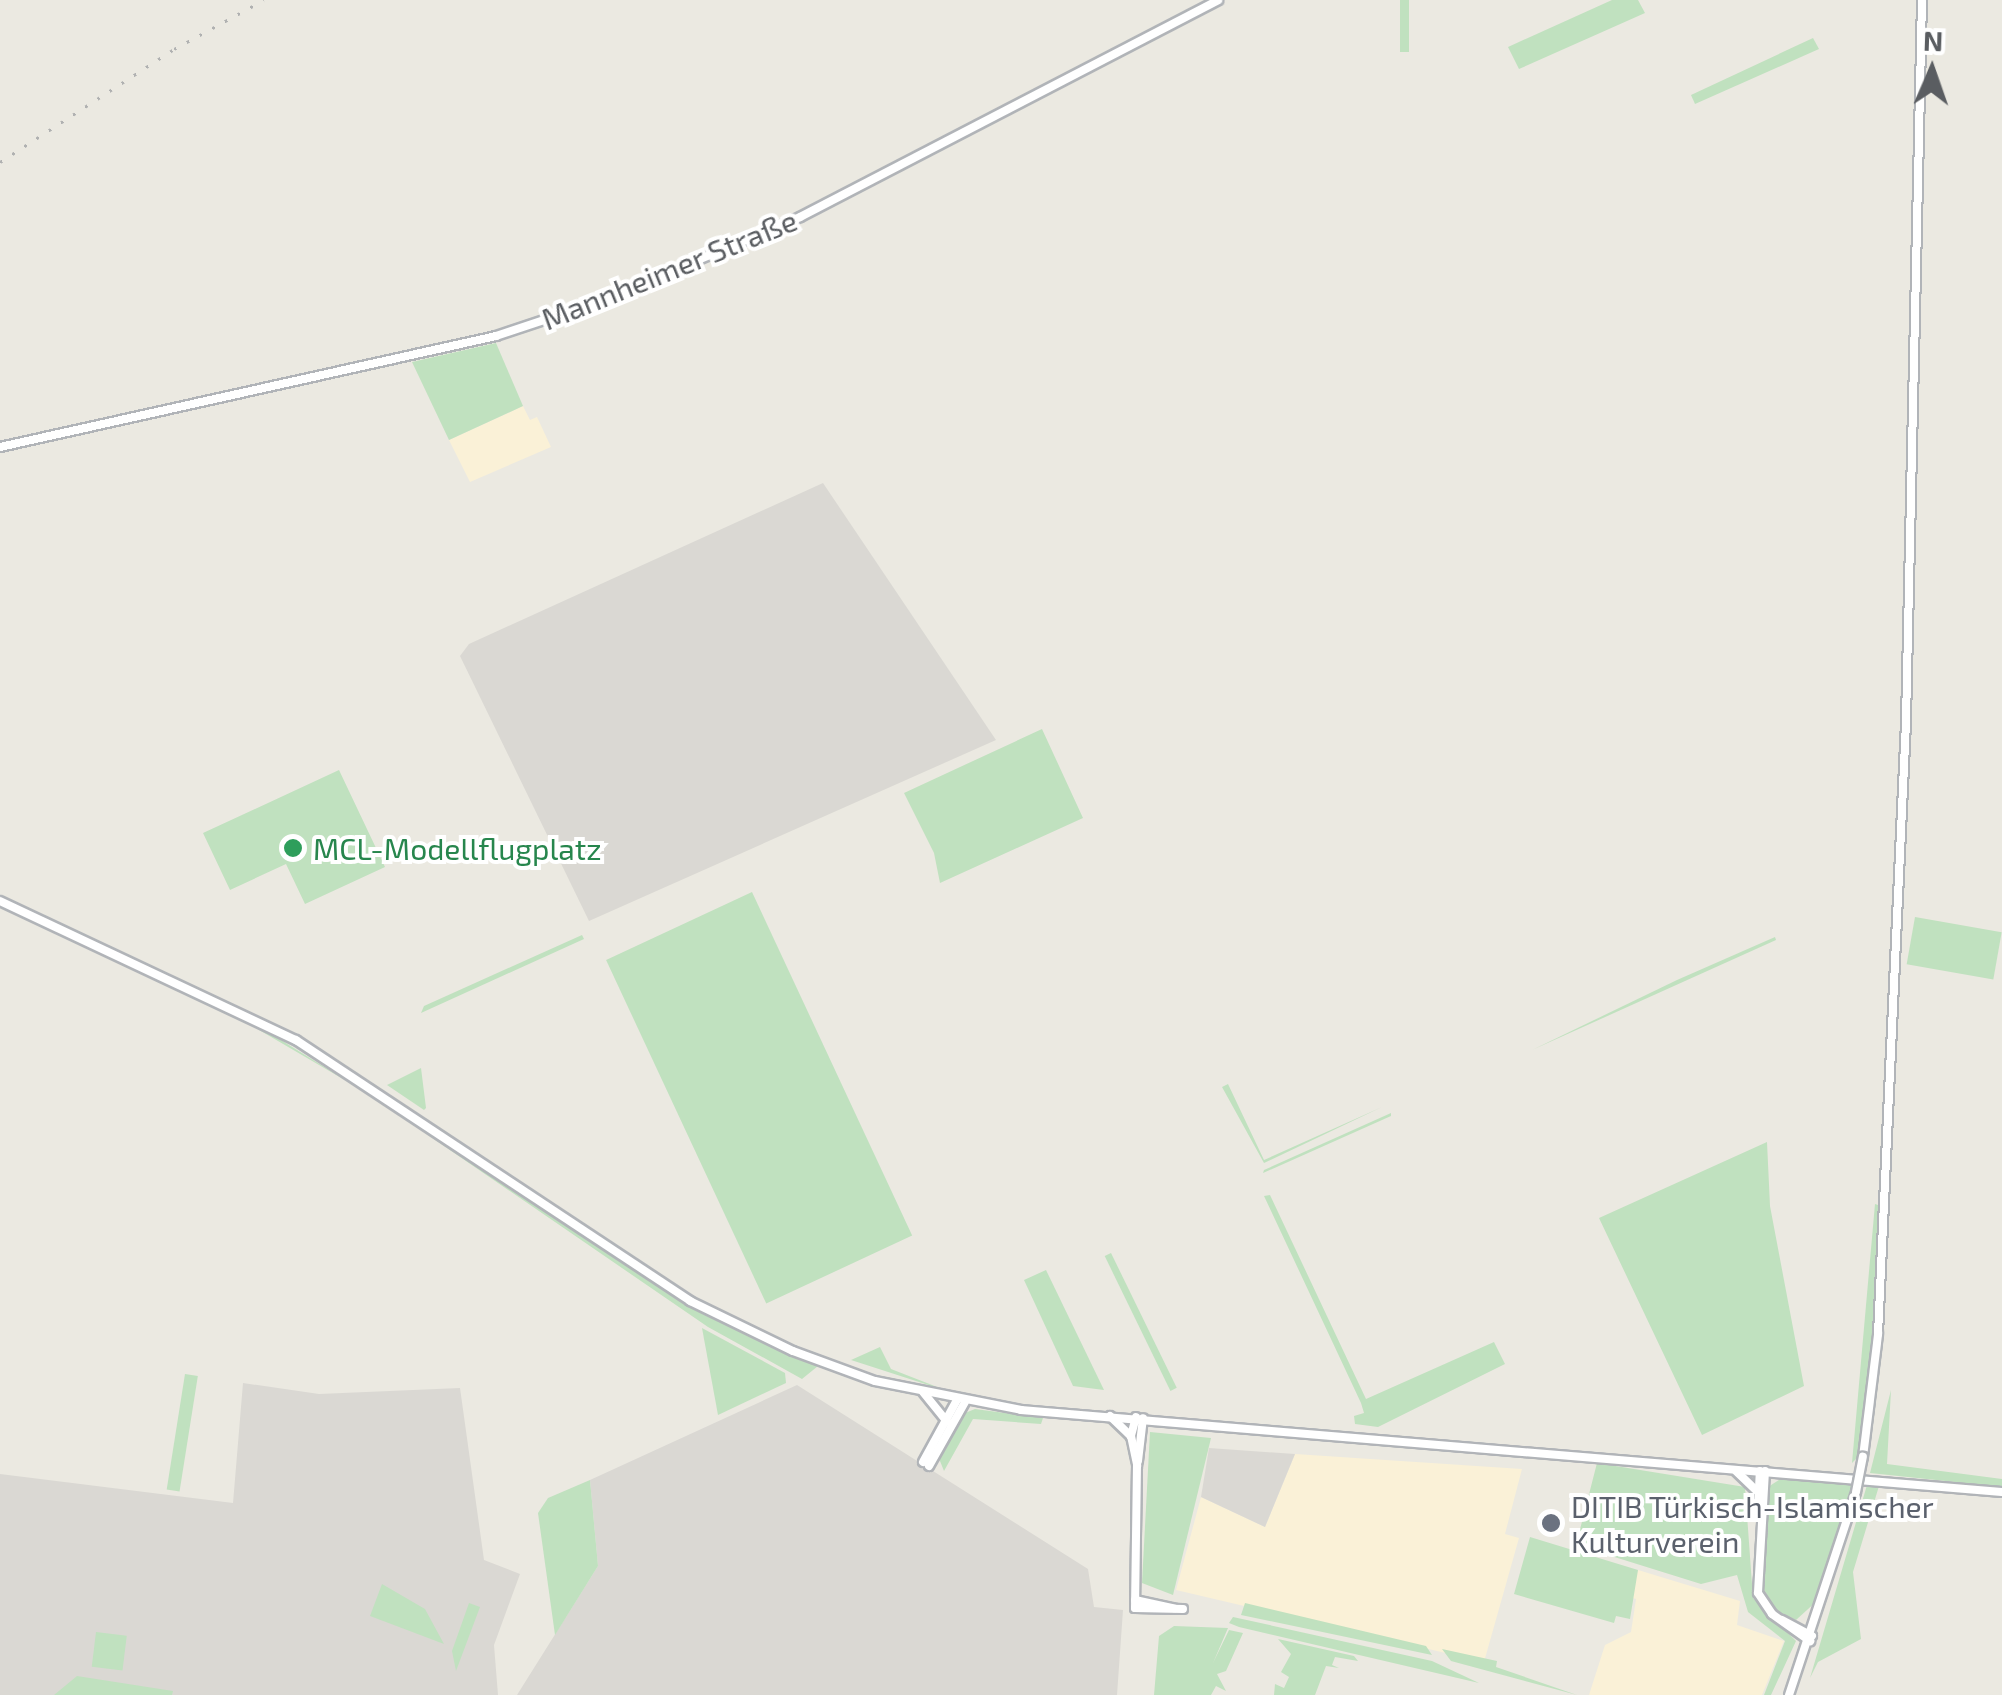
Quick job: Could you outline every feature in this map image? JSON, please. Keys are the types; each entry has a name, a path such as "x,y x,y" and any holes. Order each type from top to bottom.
{"main road":[{"name":"Mannheimer Straße","path":"0,447 496,336 598,302 800,217 1218,0"},
{"path":"1789,1695 1823,1608 1863,1457 1886,1180 1912,567 1922,0"},
{"path":"0,901 296,1040 717,1316 828,1364 961,1401 2002,1492"},
{"path":"923,1392 947,1422"},
{"path":"961,1401 926,1464 947,1422 961,1401"},
{"path":"1110,1416 1131,1436 1137,1466"},
{"path":"1131,1436 1140,1418"},
{"path":"1135,1604 1140,1418"},
{"path":"1732,1468 1760,1489"},
{"path":"1762,1471 1756,1579 1778,1619 1812,1638"},
{"path":"1760,1489 1781,1472"},
{"path":"1135,1604 1183,1610 1135,1604"},
{"path":"1794,1623 1823,1608"},
{"path":"1778,1619 1794,1623 1812,1638"}],"shaded area":[{"path":"523,406 530,420 537,417 551,447 470,482 449,440"},
{"path":"823,483 996,740 589,921 460,656 469,644"},
{"path":"243,1383 319,1394 460,1388 484,1560 520,1574 494,1645 498,1695 0,1695 0,1474 233,1503"},
{"path":"797,1385 1088,1569 1094,1607 1123,1610 1117,1695 517,1695 598,1566 590,1480"},
{"path":"1209,1448 1295,1454 1265,1527 1201,1497"},
{"path":"1295,1454 1522,1469 1505,1534 1519,1538 1484,1662 1176,1590 1201,1497 1265,1527"},
{"path":"1638,1570 1740,1601 1737,1625 1784,1641 1762,1695 1589,1695 1605,1645 1631,1632 1636,1599 1629,1597"}],"green space":[{"path":"1400,0 1409,0 1409,52 1400,52"},
{"path":"1612,0 1638,0 1645,13 1519,69 1508,47"},
{"path":"1813,38 1819,49 1695,104 1691,95"},
{"path":"496,343 523,406 449,440 412,362"},
{"path":"1042,729 1083,818 940,883 934,853 904,793"},
{"name":"MCL-Modellflugplatz","path":"339,770 385,867 305,904 286,864 230,890 203,833"},
{"path":"752,892 912,1235 766,1304 606,960"},
{"path":"0,906 252,1022 355,1086 235,1016"},
{"path":"1915,917 2002,932 1993,980 1907,964"},
{"path":"582,935 584,939 421,1013 424,1006"},
{"path":"1775,937 1776,940 1532,1050 1677,980"},
{"path":"421,1068 426,1108 424,1110 387,1085"},
{"path":"1228,1084 1264,1160 1382,1107 1264,1163 1222,1087"},
{"path":"364,1091 695,1310 818,1366 802,1379 708,1327"},
{"path":"1391,1116 1263,1173 1264,1170"},
{"path":"1767,1142 1770,1206 1804,1386 1702,1435 1599,1218"},
{"path":"1270,1195 1366,1399 1494,1342 1505,1364 1378,1427 1355,1424 1354,1416 1364,1413 1361,1403 1264,1196"},
{"path":"1875,1204 1881,1206 1868,1400 1860,1455 1852,1463"},
{"path":"1111,1253 1177,1388 1170,1391 1105,1256"},
{"path":"1046,1270 1104,1390 1073,1386 1024,1280"},
{"path":"702,1328 785,1373 786,1383 718,1415"},
{"path":"880,1347 891,1369 950,1392 851,1360"},
{"path":"185,1374 198,1376 180,1492 167,1490"},
{"path":"1891,1390 1887,1464 2002,1479 2002,1487 1870,1473"},
{"path":"975,1409 1043,1418 1041,1424 973,1419 944,1471 938,1456 965,1413"},
{"path":"1150,1432 1211,1438 1173,1595 1142,1583"},
{"path":"1597,1463 1745,1487 1753,1598 1796,1641 1771,1695 1764,1695 1785,1641 1748,1612 1737,1575 1701,1584 1576,1545"},
{"path":"1782,1478 1854,1483 1818,1600 1796,1620 1776,1612 1762,1586 1768,1487"},
{"path":"590,1480 598,1566 555,1635 538,1513 548,1498"},
{"path":"1867,1485 1879,1486 1853,1572 1861,1639 1818,1662 1810,1678"},
{"path":"1530,1537 1638,1570 1630,1619 1616,1616 1614,1623 1514,1594"},
{"path":"382,1584 425,1609 444,1644 370,1616"},
{"path":"469,1603 480,1607 456,1671 452,1651"},
{"path":"1245,1603 1426,1646 1432,1655 1241,1615"},
{"path":"1233,1617 1432,1661 1479,1683 1239,1627 1229,1623"},
{"path":"1174,1626 1228,1628 1213,1663 1229,1630 1243,1633 1226,1671 1217,1674 1226,1691 1216,1686 1211,1695 1154,1695 1159,1636"},
{"path":"96,1632 127,1636 123,1671 92,1667"},
{"path":"1278,1639 1354,1656 1358,1661 1335,1657 1332,1665 1339,1668 1326,1666 1315,1695 1274,1695 1275,1684 1284,1688 1289,1677 1281,1672 1291,1654"},
{"path":"1442,1649 1497,1661 1496,1667 1577,1695 1451,1661"},
{"path":"77,1676 173,1691 172,1695 54,1695"}],"railway":[{"path":"0,162 174,49 264,0"}],"place":[{"name":"MCL-Modellflugplatz","path":"293,848"},
{"name":"DITIB Türkisch-Islamischer Kulturverein","path":"1551,1523"}]}
